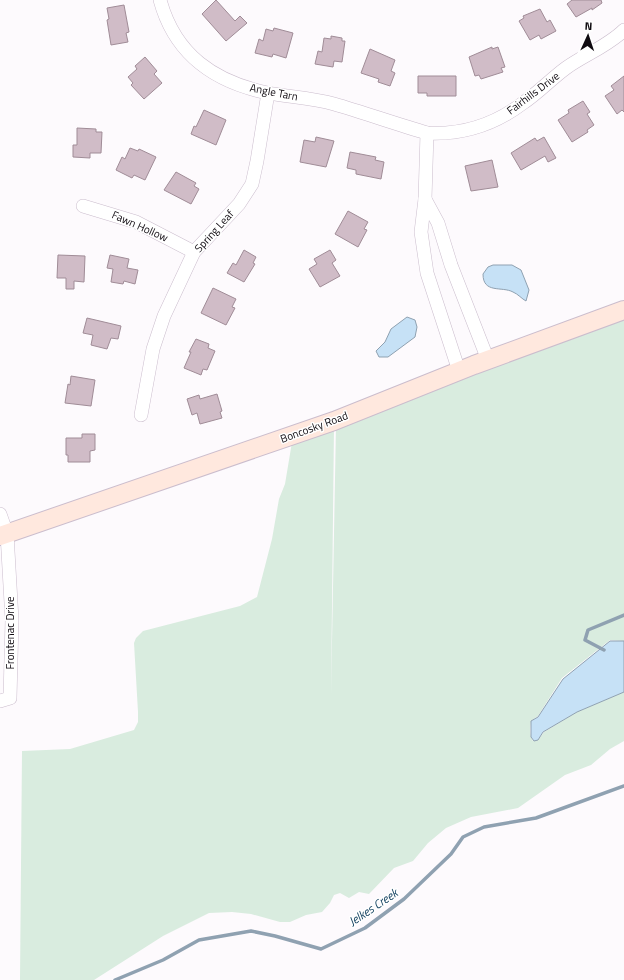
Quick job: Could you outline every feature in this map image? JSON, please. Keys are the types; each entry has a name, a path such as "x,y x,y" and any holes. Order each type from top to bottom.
{"street":[{"name":"Angle Tarn","path":"160,0 172,32 181,45 208,71 226,81 268,93 334,104 427,133"},
{"name":"Fairhills Drive","path":"427,133 441,134 466,131 495,121 524,103 566,68 624,30"},
{"name":"Spring Leaf","path":"141,415 153,350 164,316 194,252 239,204 252,184 268,93"},
{"path":"427,133 425,199 421,232 427,273 459,371"},
{"path":"425,199 438,223 451,266 488,360"},
{"name":"Fawn Hollow","path":"83,206 136,222 194,252"},
{"name":"Boncosky Road","path":"3,535 334,421 459,371 624,310"},
{"path":"0,514 3,535"},
{"name":"Frontenac Drive","path":"0,701 10,698 12,620 3,535"}],"green space":[{"path":"624,316 624,641 610,640 562,678 538,716 531,721 530,731 533,741 538,740 544,732 577,712 624,692 624,741 610,749 591,765 565,775 518,808 471,817 446,828 428,843 413,861 394,868 369,894 359,892 349,898 340,893 334,895 330,903 322,912 306,915 290,922 280,922 251,914 232,912 209,913 163,936 94,980 20,980 22,751 70,749 134,730 138,722 134,643 136,638 143,631 240,606 257,597 272,539 279,499 285,484 292,442 334,426 331,696 336,425"}],"water":[{"path":"493,265 512,265 521,270 529,290 526,301 509,290 490,287 486,284 483,274 488,267"},
{"path":"407,317 415,320 417,327 415,337 388,357 379,357 376,351 385,342 391,329"},
{"path":"610,641 624,641 624,692 577,712 543,732 538,740 534,741 531,737 531,721 538,717 563,679"}],"building":[{"path":"216,0 235,21 240,16 247,23 226,41 202,14"},
{"path":"572,0 601,0 602,3 592,10 592,8 576,17 567,4"},
{"path":"124,5 129,32 126,33 128,42 111,45 107,20 109,19 107,8"},
{"path":"540,9 547,22 550,20 556,31 541,39 539,35 530,40 519,21 524,18 523,16"},
{"path":"274,28 293,33 286,58 273,54 272,57 255,53 259,39 263,41 266,29 273,31"},
{"path":"331,36 342,38 342,41 345,41 342,62 334,61 333,67 315,64 318,51 322,52 324,38 331,39"},
{"path":"492,47 492,49 498,47 505,67 501,68 503,72 481,79 479,75 475,76 469,57"},
{"path":"370,49 395,60 391,71 395,73 390,86 378,82 379,79 361,73"},
{"path":"145,57 157,71 154,74 162,83 144,99 131,85 133,83 128,77 137,69 135,66"},
{"path":"418,76 456,76 456,96 427,96 427,93 418,93"},
{"path":"624,76 624,112 622,110 617,114 605,96 614,90 611,86"},
{"path":"583,101 590,112 587,114 594,125 587,130 588,132 572,142 558,120 569,113 568,110"},
{"path":"204,110 226,120 216,145 191,134"},
{"path":"77,128 96,129 96,132 102,132 101,153 90,153 90,158 73,157 73,145 77,145"},
{"path":"316,137 334,141 326,167 300,162 304,140 315,142"},
{"path":"544,137 556,158 548,162 545,156 521,170 511,153 535,138 537,141"},
{"path":"130,148 138,151 139,149 156,157 145,180 134,175 132,178 116,170 122,157 125,159"},
{"path":"350,152 376,157 375,160 384,162 381,179 356,174 356,170 347,168"},
{"path":"492,160 498,187 471,191 465,166"},
{"path":"176,172 196,183 194,186 199,189 191,204 164,190"},
{"path":"348,211 368,222 364,229 367,230 358,247 335,234"},
{"path":"244,250 256,257 253,263 255,264 244,282 227,273 233,263 236,265"},
{"path":"330,250 336,260 332,263 340,276 320,287 309,269 317,264 314,259"},
{"path":"58,255 85,256 84,282 74,281 74,289 66,289 66,278 57,278"},
{"path":"110,255 129,259 127,268 138,270 135,284 124,281 123,284 111,282 113,269 107,268"},
{"path":"213,288 236,299 232,307 235,308 226,325 201,313"},
{"path":"87,318 121,326 118,339 111,338 107,349 91,345 93,335 83,333"},
{"path":"196,339 209,344 208,348 215,351 207,370 203,369 201,375 184,368 191,352 189,352"},
{"path":"71,376 95,380 91,406 65,403"},
{"path":"217,394 222,411 220,412 222,418 200,424 197,413 192,415 187,399 199,395 200,399"},
{"path":"82,434 95,434 95,450 90,451 90,462 68,462 68,455 66,455 66,438 82,438"}],"waterway":[{"path":"604,650 585,640 588,630 624,615"},
{"name":"Jelkes Creek","path":"115,980 163,960 199,940 251,931 321,949 365,928 404,899 451,854 463,837 484,827 536,818 624,786"}]}
